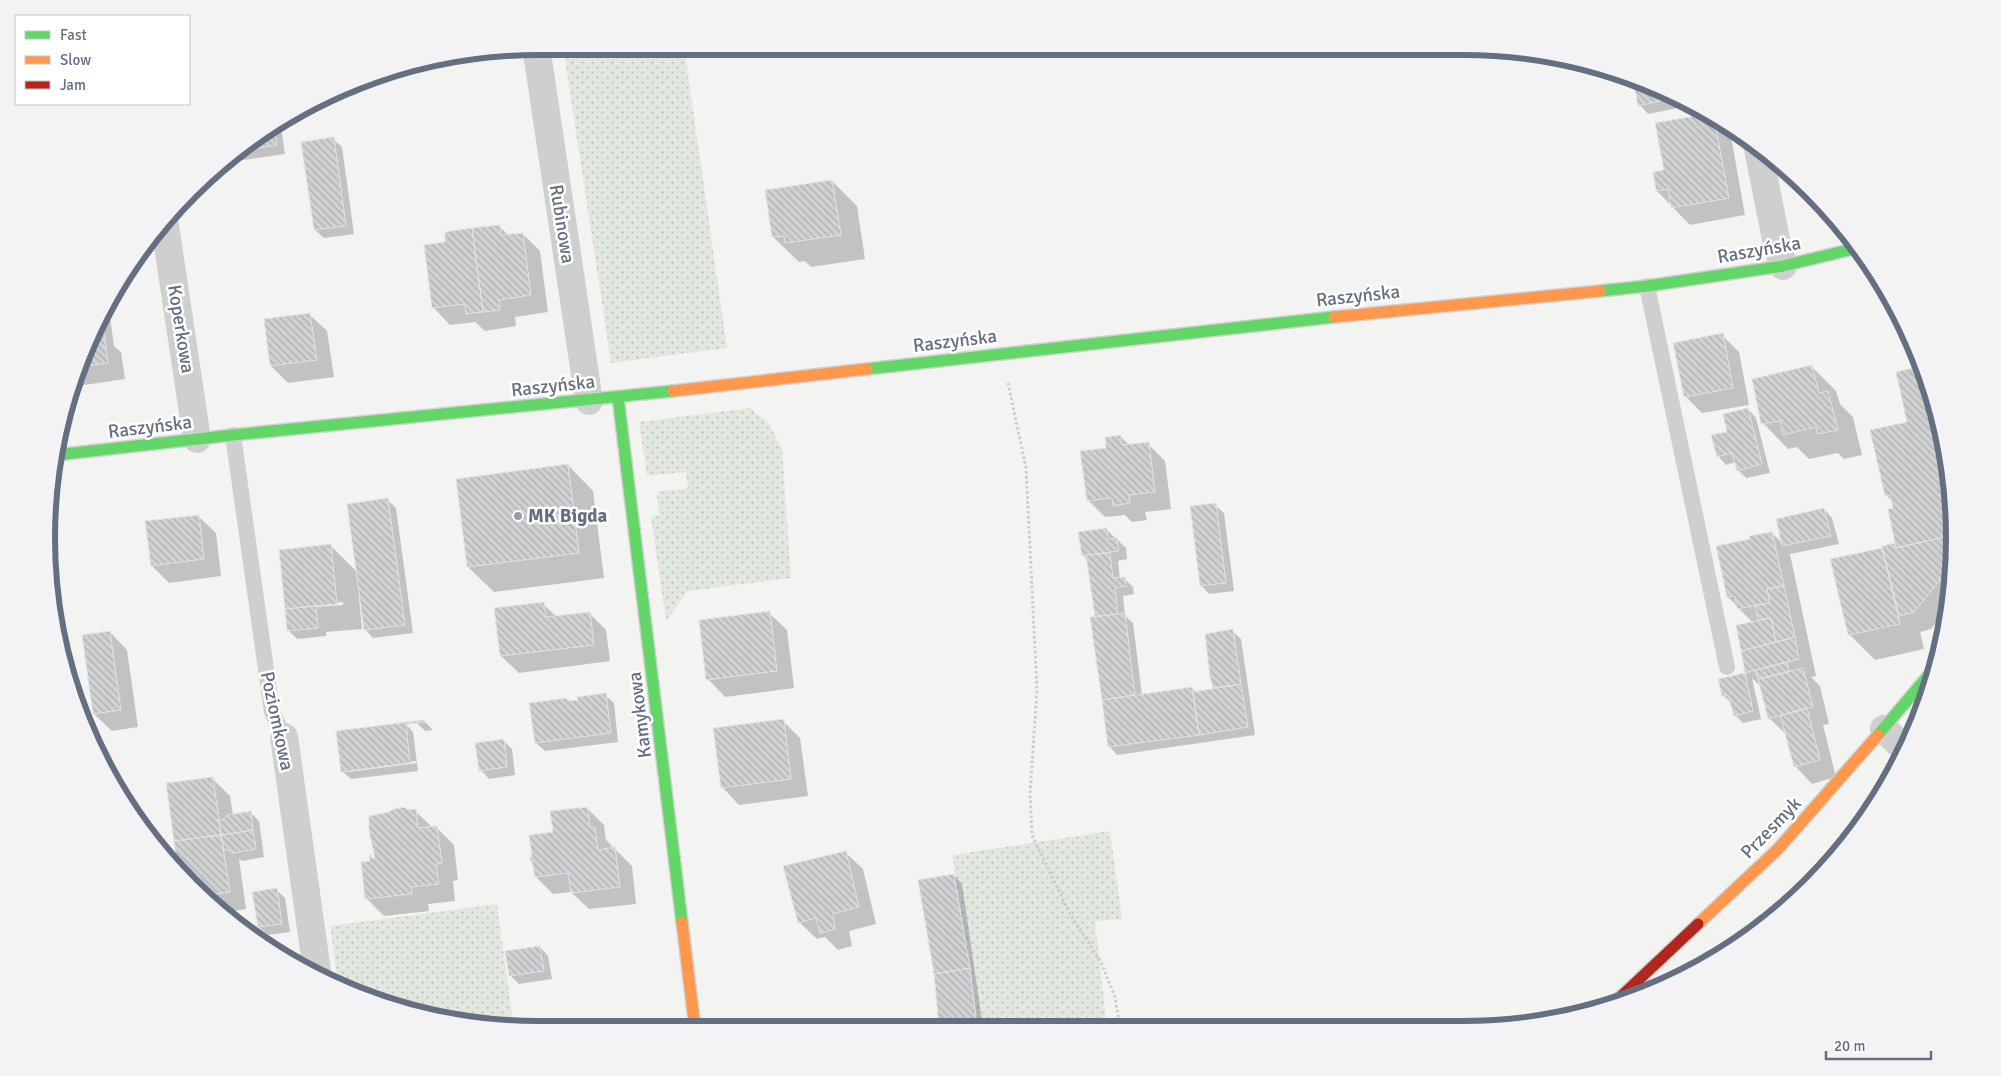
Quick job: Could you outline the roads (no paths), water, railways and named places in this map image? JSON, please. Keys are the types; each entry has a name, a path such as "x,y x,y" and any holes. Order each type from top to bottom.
{"street":[{"name":"Rubinowa","path":"537,55 589,401"},
{"path":"1760,157 1783,266"},
{"name":"Koperkowa","path":"166,231 197,439"},
{"name":"Raszyńska","path":"62,454 233,435 589,401 1258,324 1647,286 1783,266 1850,250"},
{"name":"Kamykowa","path":"618,397 695,1021"},
{"name":"Przesmyk","path":"1630,991 1778,849 1924,681"},
{"path":"1884,729 1900,744"},
{"name":"Poziomkowa","path":"284,736 316,967"}],"lane":[{"path":"1647,286 1727,667"},
{"name":"Poziomkowa","path":"233,435 272,712 284,736"}],"place":[{"name":"MK Bigda","path":"518,516"}]}
